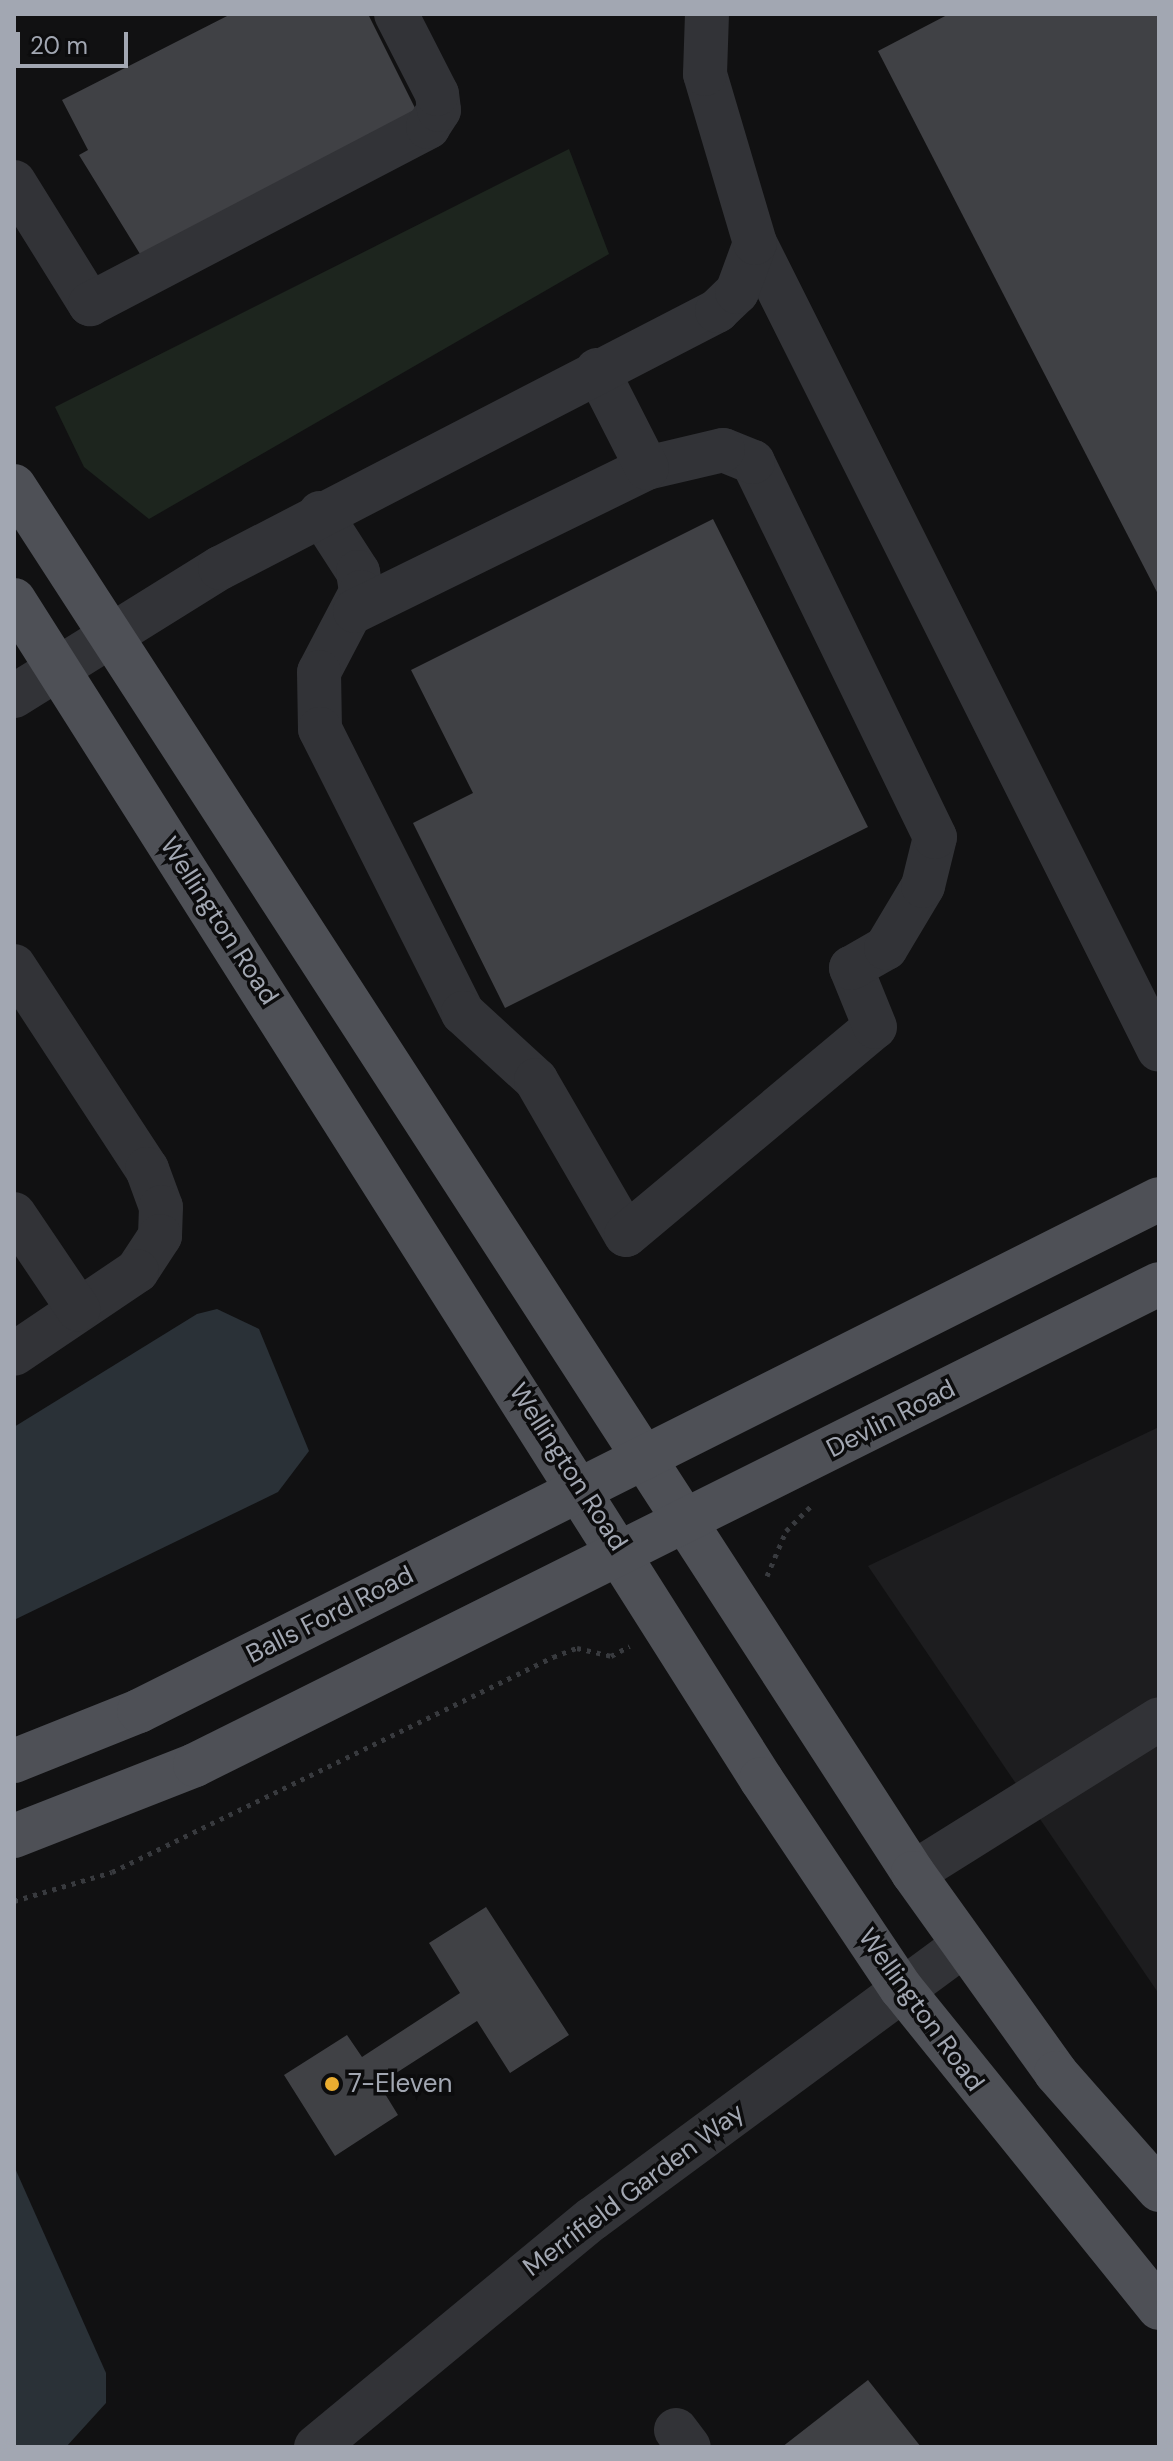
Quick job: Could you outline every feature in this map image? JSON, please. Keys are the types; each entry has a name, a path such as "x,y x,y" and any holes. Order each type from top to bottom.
{"main road":[{"path":"14,486 682,1523 962,1946 1056,2073 1159,2190"},
{"name":"Wellington Road","path":"14,600 622,1552 761,1779 901,1988 1159,2308"},
{"path":"640,1458 1159,1199"},
{"name":"Devlin Road","path":"622,1552 1159,1284"},
{"name":"Balls Ford Road","path":"14,1761 139,1711 640,1458"},
{"path":"14,1836 181,1771 622,1552"}],"street":[{"path":"14,182 90,304 428,127 439,101 396,14"},
{"path":"707,14 705,74 755,243 1159,1050"},
{"path":"14,696 320,513 717,311 744,281 755,243"},
{"path":"597,370 647,468"},
{"path":"320,513 358,572 355,611 319,672 320,729 463,1013 536,1080 626,1235 875,1027 851,968 886,948 923,886 935,837 753,462 723,450 647,468 355,611"},
{"path":"14,966 147,1169 161,1207 160,1236 137,1271 14,1354"},
{"path":"14,1214 78,1309"},
{"path":"913,1873 1159,1719"},
{"name":"Merrifield Garden Way","path":"316,2447 592,2219 901,1988 962,1946"}],"path":[{"path":"759,1580 769,1575 786,1531 814,1504"},
{"path":"14,1901 112,1872 553,1657 577,1648 611,1656 635,1643"}],"shaded area":[{"path":"569,149 609,254 149,519 84,467 55,407"},
{"path":"217,1309 259,1329 309,1451 278,1492 14,1620 14,1427 197,1314"},
{"path":"1159,1427 1159,1994 868,1566"},
{"path":"14,2166 106,2373 106,2403 66,2447 14,2447"}],"building":[{"path":"231,14 368,14 418,114 140,254 79,155 88,150 62,100"},
{"path":"949,14 1159,14 1159,596 878,51"},
{"path":"713,519 868,827 505,1008 413,823 473,793 411,670"},
{"path":"486,1907 569,2035 510,2073 477,2021 379,2084 398,2115 335,2156 284,2075 347,2035 362,2057 460,1993 429,1943"},
{"path":"868,2380 921,2447 782,2447"}],"place":[{"name":"7-Eleven","path":"332,2084"}]}
